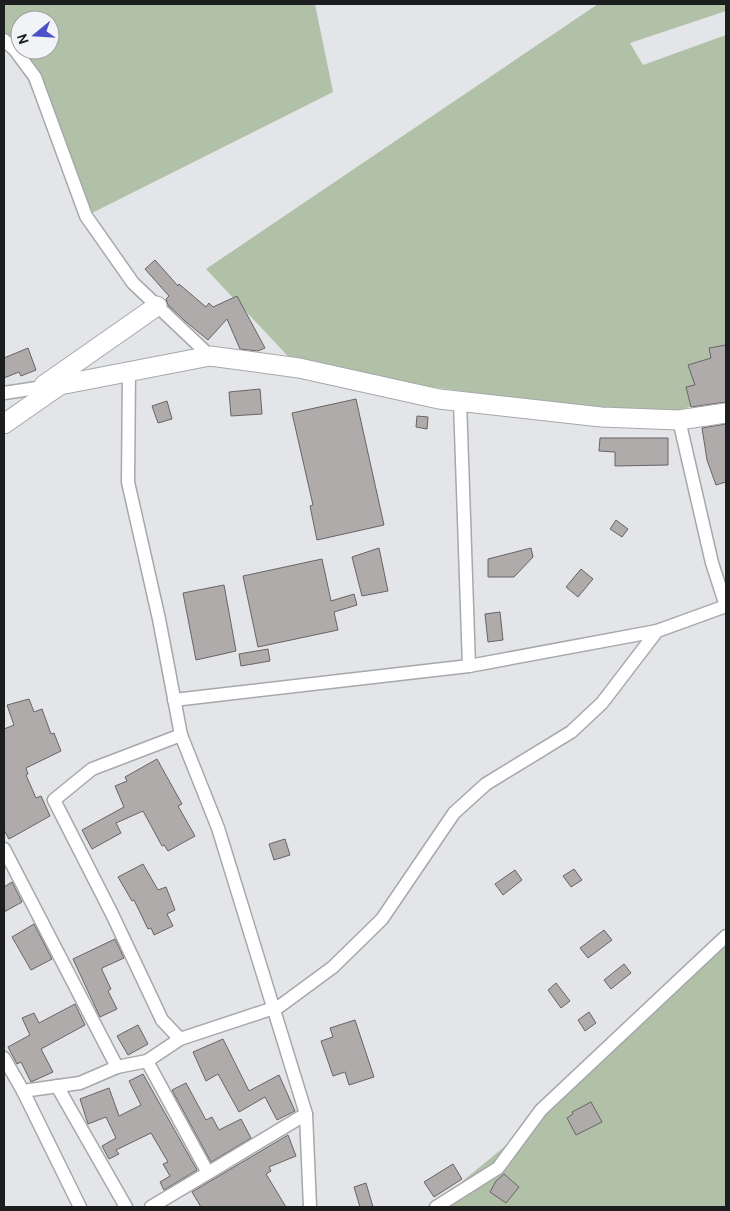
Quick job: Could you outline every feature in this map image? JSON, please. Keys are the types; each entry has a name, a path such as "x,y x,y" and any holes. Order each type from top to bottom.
{"street":[{"path":"4,40 15,50 35,77 86,216 133,283 210,356"},
{"path":"41,388 157,306"},
{"path":"4,392 60,385 210,356 298,368 439,399 602,417 679,420 726,413"},
{"path":"130,371 128,482 159,619 181,735 218,828 306,1114 310,1207"},
{"path":"4,424 60,385"},
{"path":"460,401 469,666"},
{"path":"174,700 469,666 657,631 726,606 712,563 679,420"},
{"path":"23,1091 80,1082 118,1068 147,1061 180,1039 280,1006 333,967 382,919 454,813 486,784 570,732 602,703 657,631"},
{"path":"180,1039 162,1020 112,914 54,800 92,769 181,735"},
{"path":"4,849 118,1068"},
{"path":"436,1207 498,1168 541,1110 726,936"},
{"path":"4,1058 23,1091 80,1207"},
{"path":"147,1061 208,1173"},
{"path":"57,1086 126,1207"},
{"path":"151,1207 306,1114"}],"green space":[{"path":"4,4 315,4 333,92 86,216 19,60 60,60 60,10 10,10 10,45 4,40"},
{"path":"598,4 726,4 726,11 630,43 643,65 726,35 726,393 657,419 299,368 206,269"},
{"path":"726,938 726,1207 431,1207 525,1130"}],"building":[{"path":"155,260 178,286 179,284 206,307 209,303 213,307 237,296 265,348 258,351 240,349 227,319 208,340 168,305 166,299 169,296 145,269"},
{"path":"726,345 726,402 691,407 686,387 695,385 688,365 711,358 709,348"},
{"path":"28,348 36,370 21,376 19,372 4,378 4,358"},
{"path":"260,389 262,414 231,416 229,392"},
{"path":"356,399 384,525 317,540 310,506 313,505 292,413"},
{"path":"167,401 172,419 158,423 152,406"},
{"path":"417,416 428,417 427,429 416,427"},
{"path":"726,424 726,482 716,485 707,460 702,428"},
{"path":"600,438 668,438 668,465 615,466 615,452 599,451"},
{"path":"616,520 628,529 622,537 610,529"},
{"path":"379,548 388,591 362,596 352,557"},
{"path":"531,548 533,557 514,577 488,577 488,559"},
{"path":"322,559 331,601 354,594 357,605 334,612 338,630 258,647 243,576"},
{"path":"581,569 593,579 578,597 566,587"},
{"path":"224,585 236,651 196,660 183,593"},
{"path":"500,612 503,640 488,642 485,614"},
{"path":"268,649 270,661 241,666 239,654"},
{"path":"29,699 34,712 42,709 51,734 54,733 61,751 26,768 28,774 26,775 36,798 41,796 50,816 9,839 4,830 4,729 14,725 7,705"},
{"path":"157,759 182,804 178,806 195,836 168,851 164,845 162,846 143,811 116,823 121,833 92,849 82,830 124,807 115,786 127,781 125,777"},
{"path":"285,839 290,855 274,860 269,844"},
{"path":"143,864 158,890 166,887 175,910 167,914 173,926 154,935 151,928 148,929 134,900 132,901 118,877"},
{"path":"574,869 582,880 571,887 563,876"},
{"path":"515,870 522,880 503,895 495,884"},
{"path":"12,882 22,902 4,912 4,887"},
{"path":"34,924 52,959 31,970 12,937"},
{"path":"604,930 612,940 588,958 580,948"},
{"path":"115,939 124,958 102,968 102,970 111,989 108,991 117,1009 100,1017 73,959"},
{"path":"624,964 631,973 611,989 604,980"},
{"path":"556,983 570,1001 561,1008 548,990"},
{"path":"75,1004 85,1025 41,1049 53,1072 31,1082 21,1062 17,1064 8,1047 30,1035 22,1018 34,1013 39,1023"},
{"path":"589,1012 596,1023 585,1031 578,1020"},
{"path":"355,1020 374,1077 349,1085 345,1072 333,1076 321,1041 333,1037 330,1028"},
{"path":"138,1025 148,1044 128,1055 117,1036"},
{"path":"223,1039 249,1091 279,1075 295,1111 277,1120 265,1097 239,1112 218,1074 206,1081 193,1052"},
{"path":"143,1074 197,1170 164,1190 160,1182 170,1176 163,1164 168,1162 151,1133 116,1150 119,1154 109,1159 102,1146 116,1138 106,1117 88,1124 80,1099 109,1088 119,1116 141,1105 129,1081"},
{"path":"186,1083 206,1120 212,1117 219,1130 241,1119 251,1138 211,1162 172,1090"},
{"path":"591,1102 602,1122 576,1135 567,1118 573,1114 572,1112"},
{"path":"288,1135 296,1156 269,1167 271,1171 266,1174 286,1207 201,1207 192,1192"},
{"path":"453,1164 462,1179 434,1197 424,1182"},
{"path":"504,1174 519,1187 506,1203 490,1192 496,1181"},
{"path":"366,1183 373,1207 360,1207 354,1187"}]}
